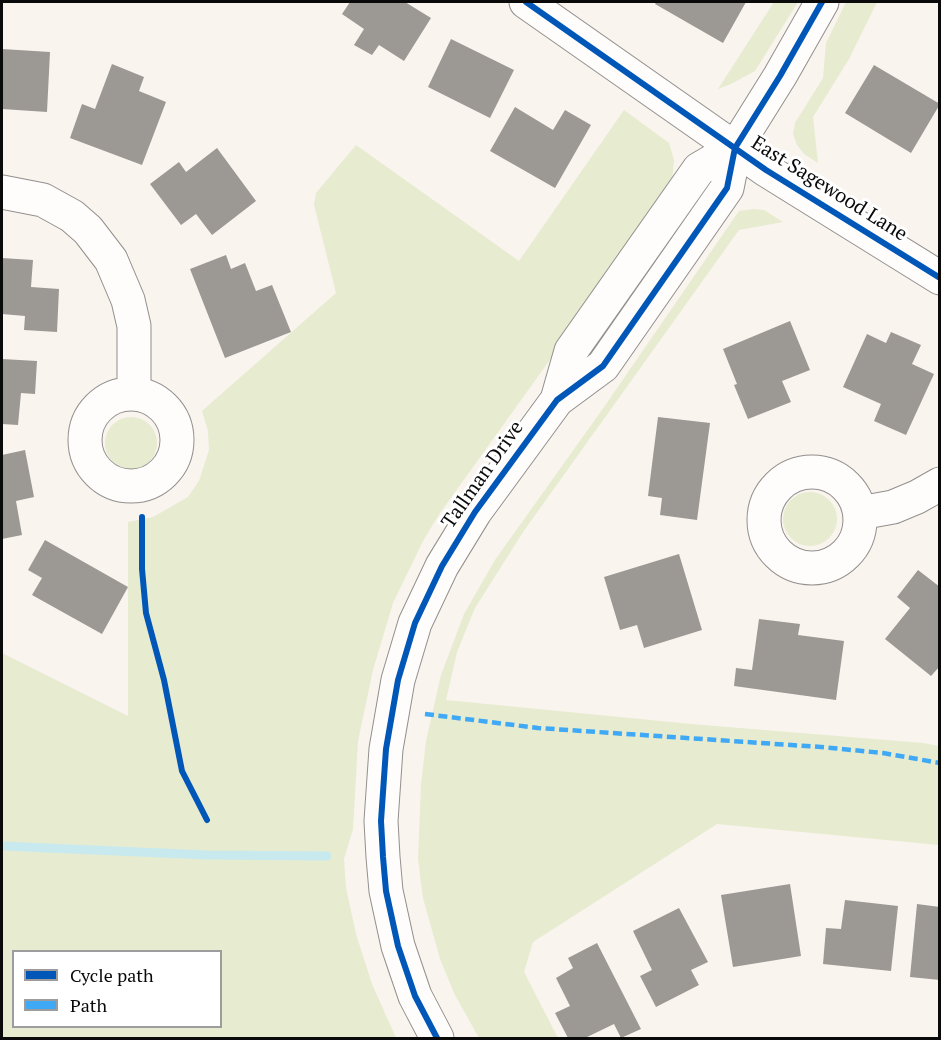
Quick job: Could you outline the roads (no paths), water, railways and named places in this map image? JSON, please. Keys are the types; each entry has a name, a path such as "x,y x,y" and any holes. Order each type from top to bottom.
{"street":[{"name":"East Sagewood Lane","path":"526,2 766,170 939,278"},
{"name":"Tallman Drive","path":"437,1038 415,996 393,924 386,891 381,821 391,714 409,641 442,566 475,512 557,400 603,366 727,188 735,148 780,76 822,2"},
{"path":"2,192 28,196 54,204 81,223 106,253 121,280 134,326 134,394"},
{"path":"860,513 893,507 939,484"}],"waterway":[{"path":"2,846 207,855 327,856"}]}
